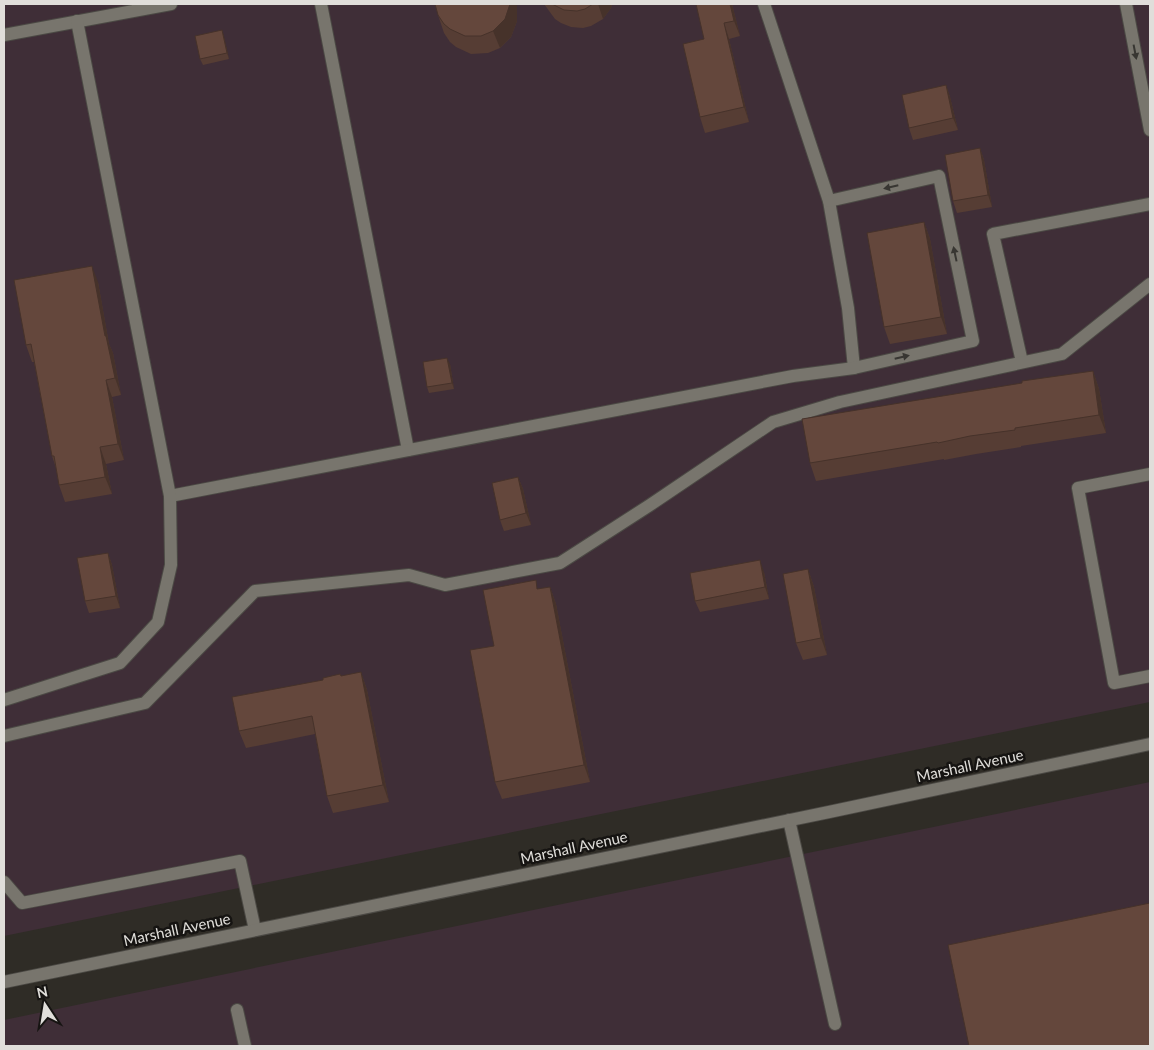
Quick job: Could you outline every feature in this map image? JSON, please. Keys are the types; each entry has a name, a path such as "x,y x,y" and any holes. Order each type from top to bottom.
{"street":[{"path":"4,35 171,4"},
{"path":"321,4 408,450"},
{"path":"764,4 829,201 848,308 854,368"},
{"path":"1126,4 1150,130"},
{"path":"4,700 120,663 158,622 172,565 170,496 77,21"},
{"path":"170,496 794,376 854,368 973,341 939,176 829,201"},
{"path":"1022,362 993,234 1150,204"},
{"path":"4,736 146,703 254,591 409,575 445,585 560,563 773,422 840,402 1062,354 1150,284"},
{"path":"1150,474 1078,488 1114,683 1150,676"},
{"name":"Marshall Avenue","path":"4,982 1150,744"},
{"path":"789,820 835,1024"},
{"path":"4,882 22,903 240,861 255,930"},
{"path":"237,1010 245,1046"}],"shaded area":[{"path":"4,4 1150,4 1150,702 4,936"},
{"path":"1150,782 1150,1046 4,1046 4,1020"}],"building":[{"path":"435,4 510,4 505,19 493,31 481,36 465,36 444,24 438,15"},
{"path":"552,4 593,4 577,11 564,10"},
{"path":"696,4 730,4 734,21 724,23 744,107 700,117 683,44 704,39"},
{"path":"222,30 227,53 200,59 195,36"},
{"path":"946,85 953,118 909,128 902,95"},
{"path":"980,148 988,195 953,201 945,155"},
{"path":"924,222 941,317 884,327 867,233"},
{"path":"92,266 115,378 106,380 118,444 100,447 105,477 59,485 31,344 26,345 14,280"},
{"path":"447,358 452,383 427,387 423,362"},
{"path":"1093,371 1099,415 810,463 802,419 1022,383 1022,381"},
{"path":"518,477 526,513 500,520 492,483"},
{"path":"108,553 116,596 85,601 77,558"},
{"path":"760,560 765,587 695,601 690,573"},
{"path":"808,569 821,638 796,643 783,574"},
{"path":"536,580 537,589 550,587 584,765 495,782 470,650 494,646 483,590"},
{"path":"361,672 383,785 327,796 312,716 239,731 232,697 323,680 323,678 340,674 341,676"},
{"path":"1150,903 1150,1046 969,1046 948,945"}]}
